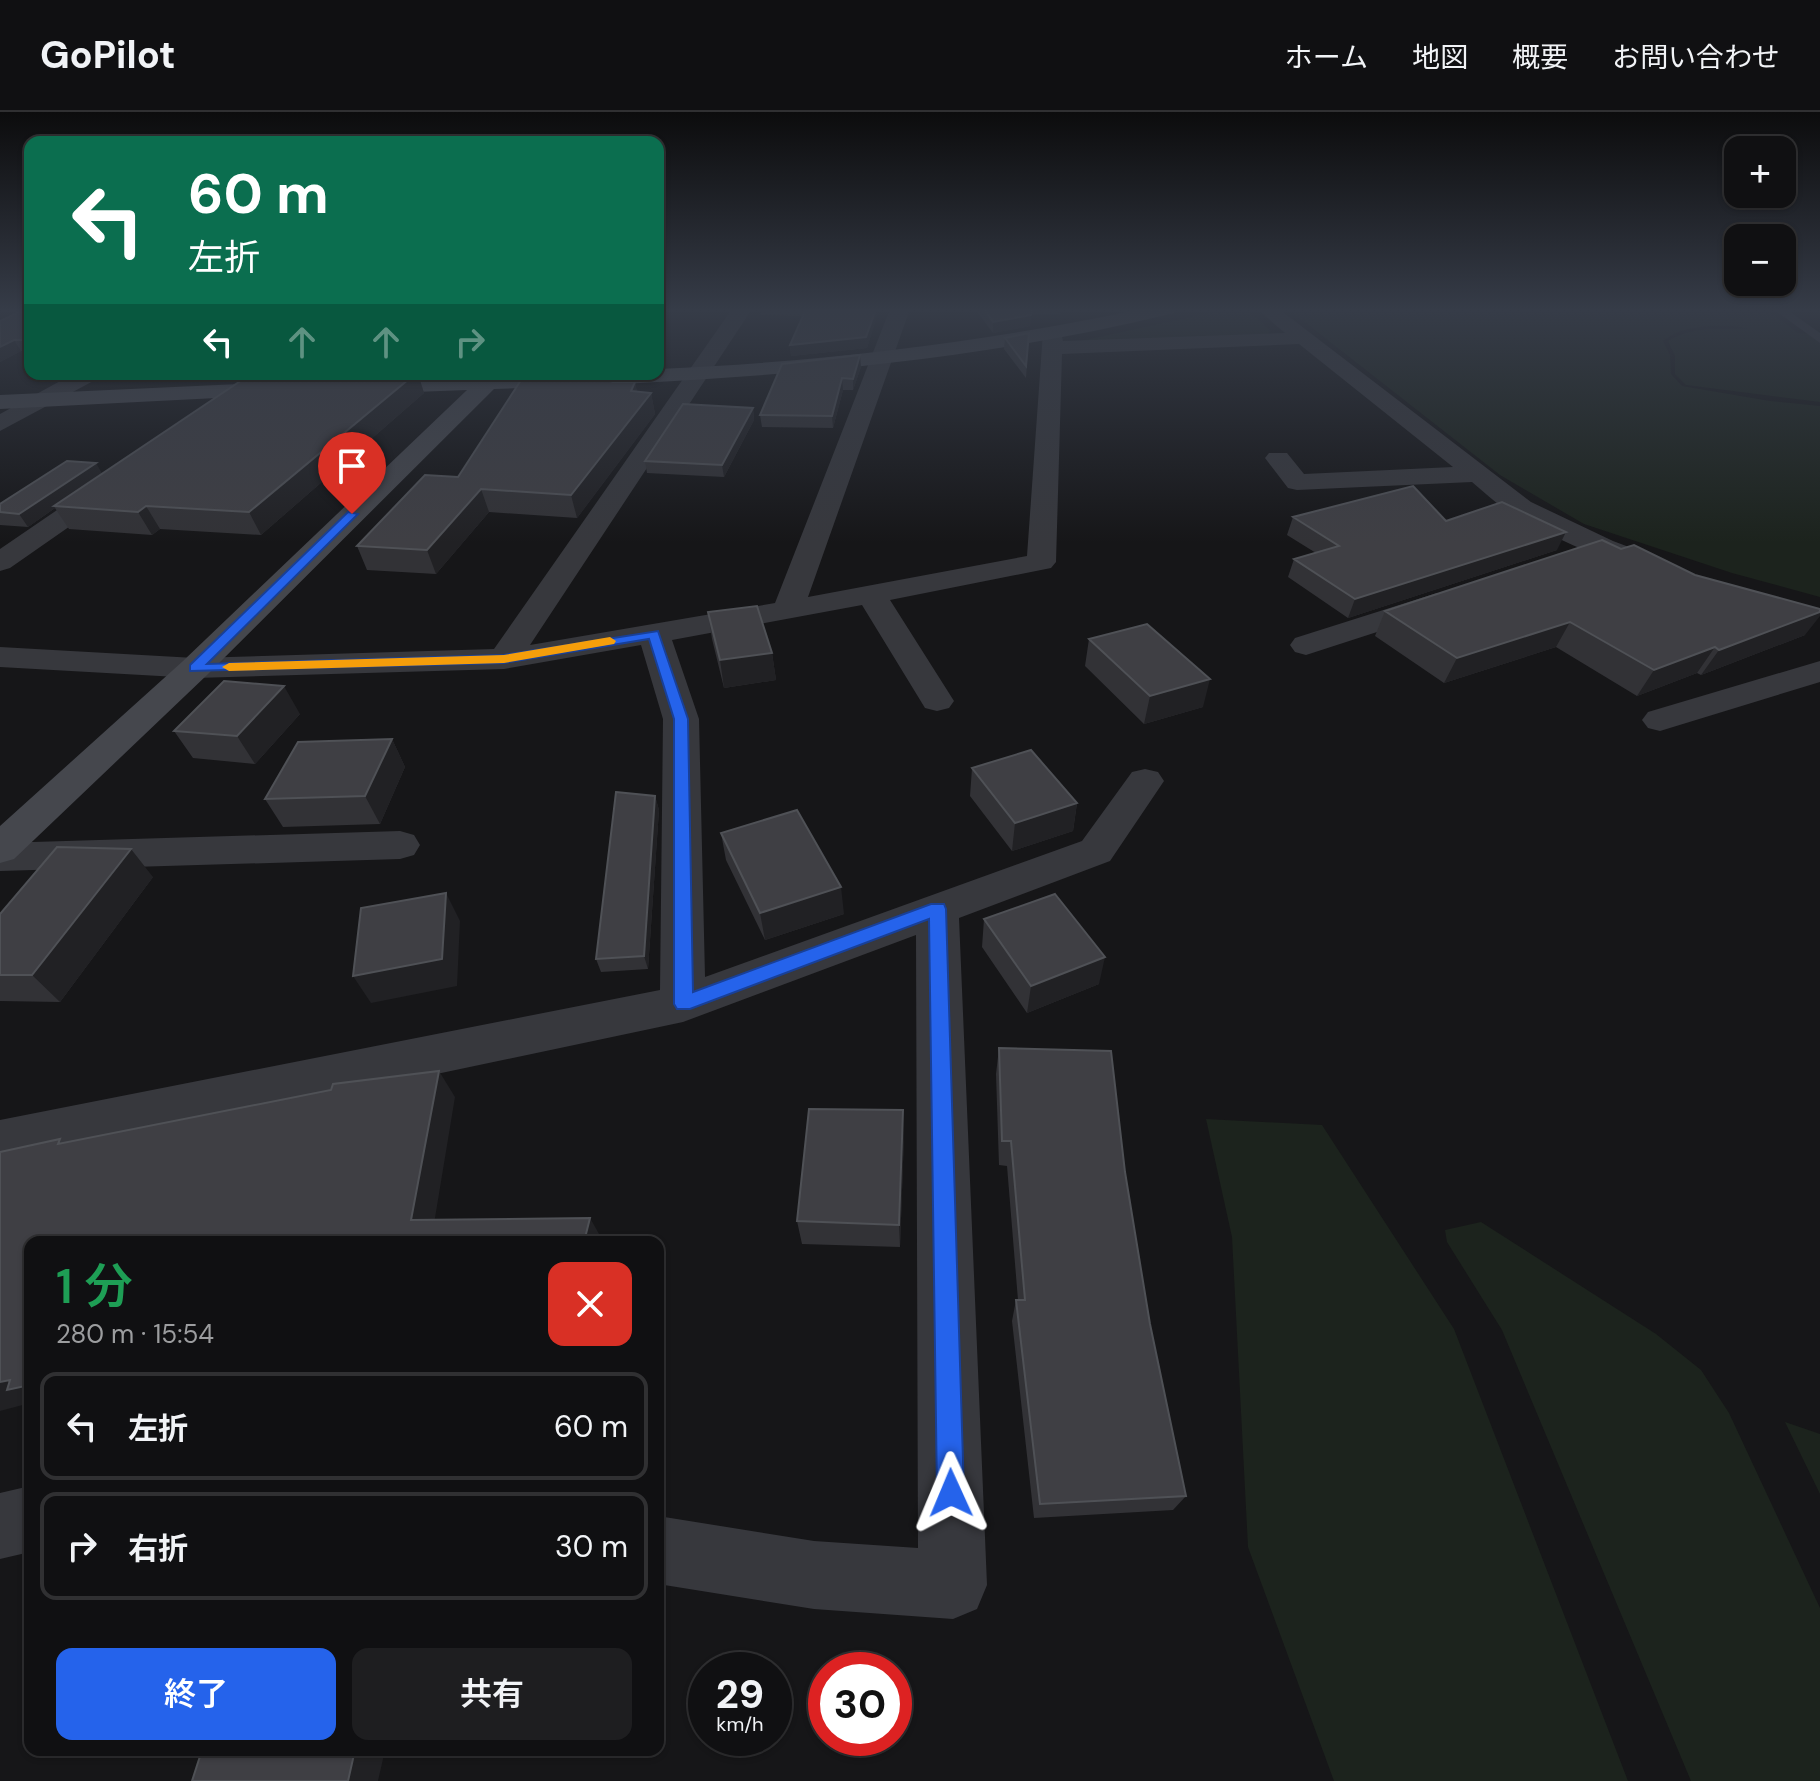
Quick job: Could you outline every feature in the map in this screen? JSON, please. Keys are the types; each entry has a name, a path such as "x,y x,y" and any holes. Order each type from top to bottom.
{"street":[{"path":"0,424 66,387"},
{"path":"195,426 252,387"},
{"path":"337,388 354,387"},
{"path":"0,849 195,668 483,387"},
{"path":"504,659 691,387"},
{"path":"788,610 871,387"},
{"path":"0,657 195,668 504,659 1041,562 1050,387"},
{"path":"1364,387 1521,508 1603,547 1676,575"},
{"path":"0,402 307,389"},
{"path":"1278,458 1297,482 1477,474"},
{"path":"0,562 130,471"},
{"path":"1558,562 1603,547"},
{"path":"1306,645 1469,591"},
{"path":"871,594 937,701"},
{"path":"654,634 681,719 683,1004"},
{"path":"1660,720 1820,671"},
{"path":"0,1143 683,1004 1096,851 1145,781"},
{"path":"0,857 400,845"},
{"path":"664,1551 814,1575 953,1585 937,909"},
{"path":"0,1526 24,1520"}],"shaded area":[{"path":"1387,387 1687,387 1820,406 1820,597 1732,573 1584,524 1500,475"},
{"path":"1701,387 1820,387 1820,402"},
{"path":"1206,1119 1322,1125 1454,1329 1628,1781 1334,1781 1248,1547 1232,1237"},
{"path":"1481,1222 1656,1334 1701,1370 1729,1413 1820,1608 1820,1781 1691,1781 1502,1330 1447,1242 1445,1230"},
{"path":"1785,1422 1820,1434 1820,1494"}],"building":[{"path":"232,387 399,387 249,512 146,506 138,512 54,506"},
{"path":"517,387 633,387 631,391 651,393 571,495 481,489 427,550 357,546 425,475 458,477"},
{"path":"772,387 840,387 832,416 760,415"},
{"path":"683,404 753,408 722,465 645,461"},
{"path":"67,461 96,463 19,514 0,512 0,504"},
{"path":"1413,486 1446,521 1502,502 1566,532 1355,599 1294,559 1339,546 1293,517"},
{"path":"1602,540 1621,549 1634,545 1695,575 1820,609 1820,612 1719,650 1715,647 1654,670 1570,622 1457,658 1385,611"},
{"path":"757,606 772,653 720,660 708,612"},
{"path":"1147,624 1210,679 1150,696 1089,639"},
{"path":"224,681 284,686 237,736 174,731"},
{"path":"392,739 365,796 265,799 298,742"},
{"path":"1031,750 1077,803 1015,823 972,768"},
{"path":"616,792 655,796 644,956 596,959"},
{"path":"797,810 841,887 760,913 721,833"},
{"path":"57,847 131,849 32,975 0,975 0,914"},
{"path":"446,893 442,959 353,976 361,908"},
{"path":"1055,894 1105,957 1031,986 984,919"},
{"path":"999,1048 1111,1051 1125,1172 1150,1324 1186,1496 1040,1504 1016,1300 1025,1300 1011,1141 1002,1141"},
{"path":"439,1071 411,1220 590,1218 586,1236 24,1236 24,1386 7,1390 10,1380 0,1382 0,1152 60,1139 58,1144 331,1090 333,1084"},
{"path":"809,1109 903,1110 899,1225 797,1221"},
{"path":"200,1756 354,1756 348,1781 192,1781"}],"slow traffic":[{"path":"229,667 504,659 610,641"}],"route":[{"path":"352,514 195,668 504,659 654,634 681,719 683,1004 937,909 951,1493"}]}
